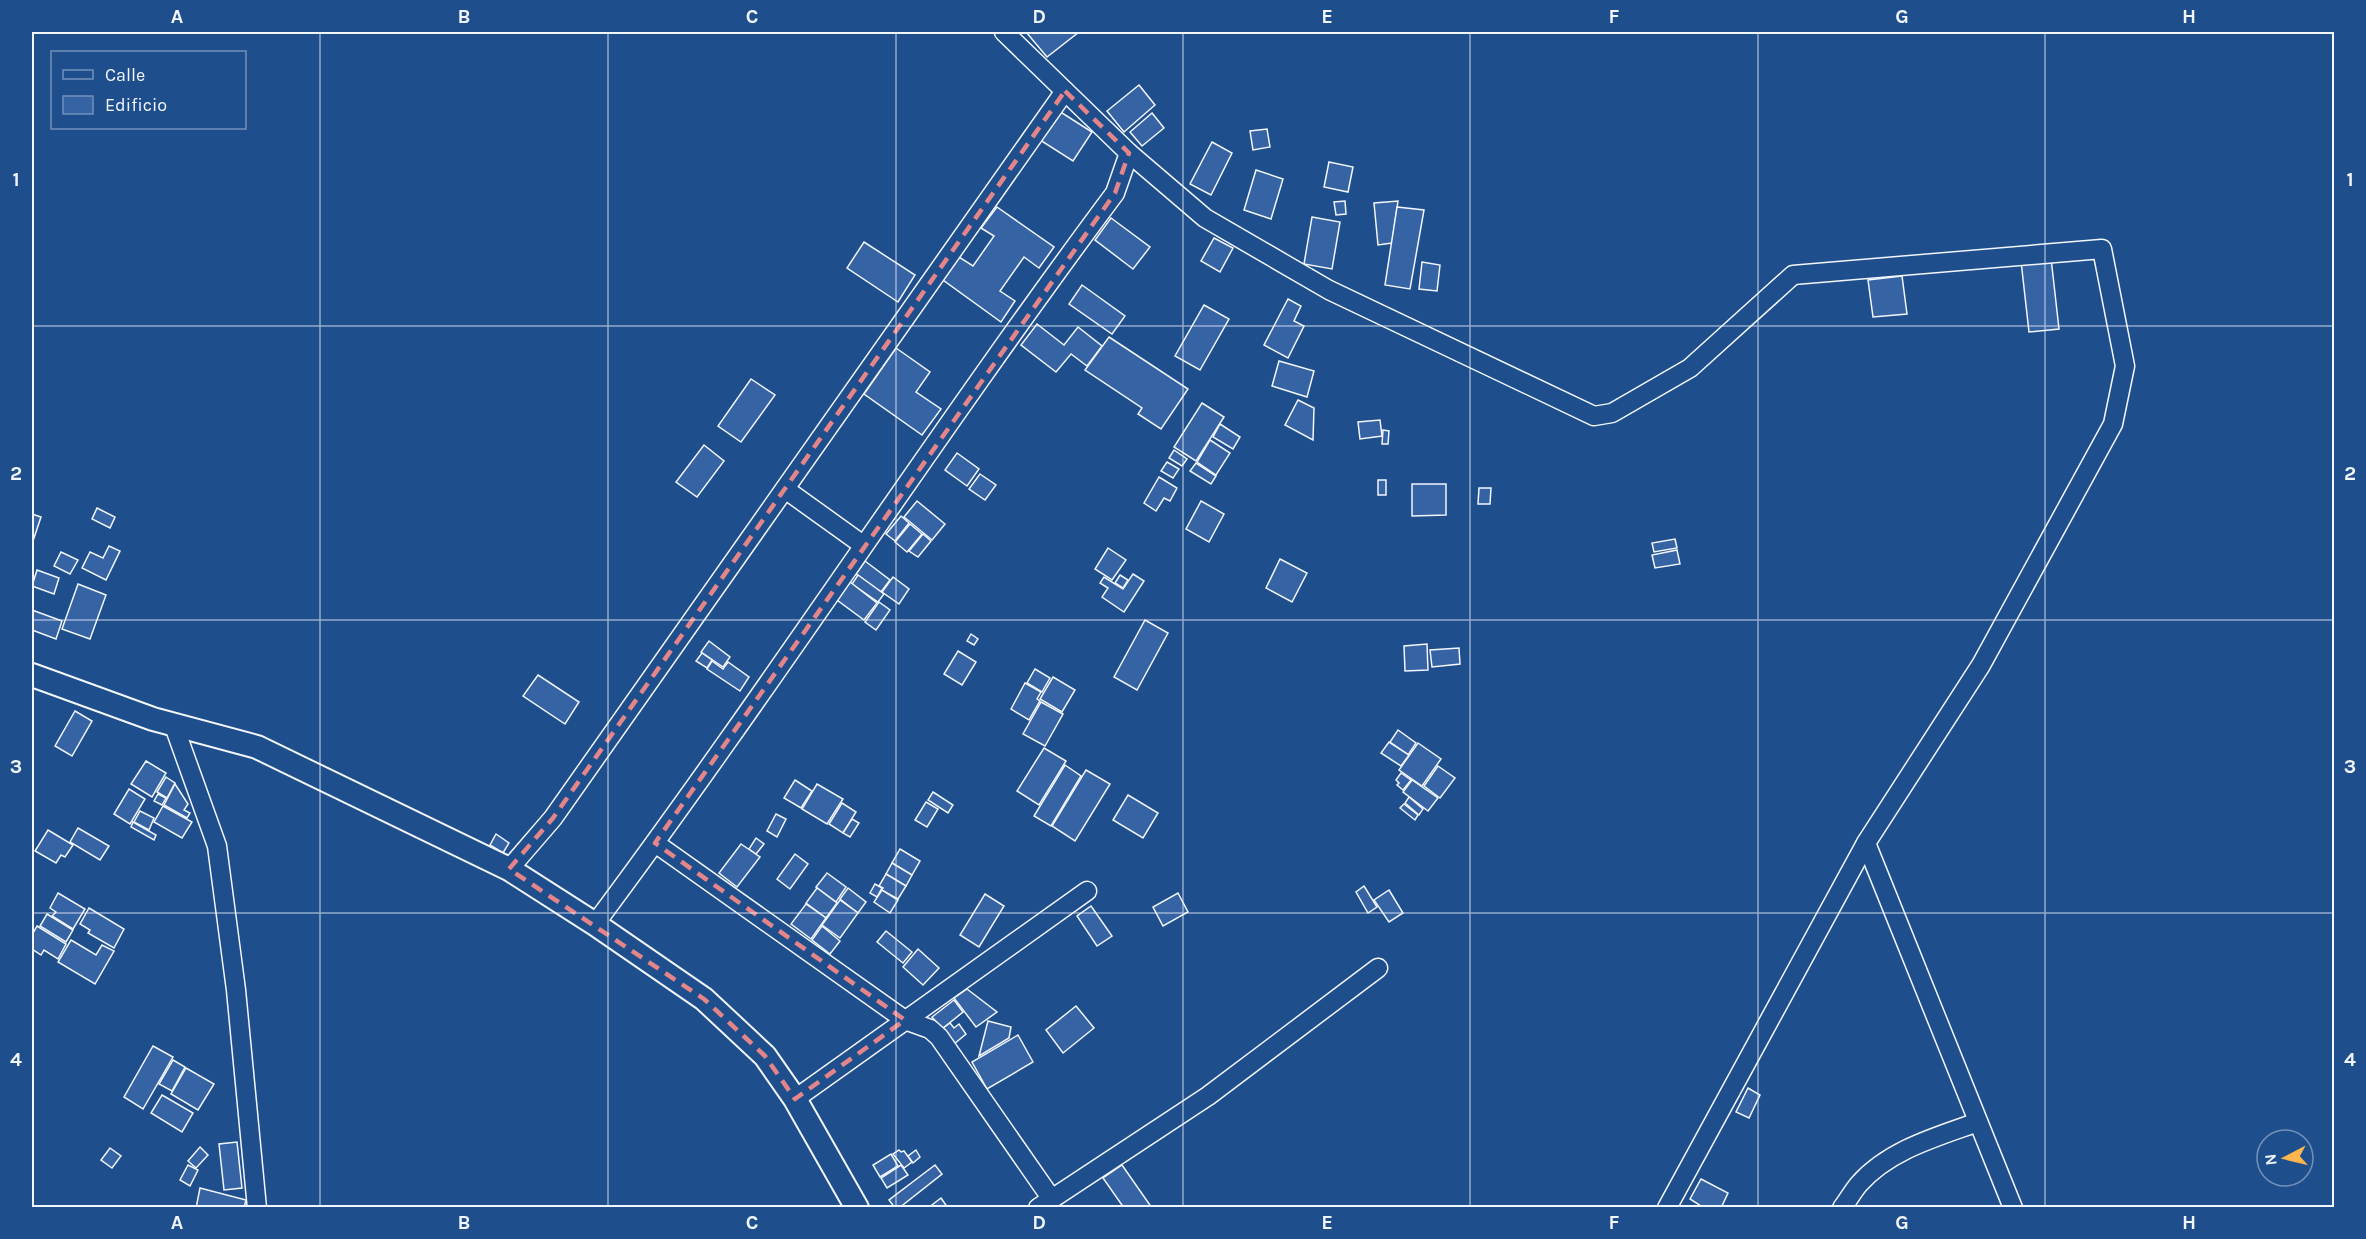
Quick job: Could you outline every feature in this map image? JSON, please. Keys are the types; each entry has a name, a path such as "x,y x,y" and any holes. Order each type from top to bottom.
{"street":[{"path":"1004,32 1129,153 1205,218 1329,290 1594,416 1612,413 1690,368 1793,275 2102,249 2125,366 2113,424 1981,665 1866,843 1667,1208"},
{"path":"509,869 553,818 1065,91"},
{"path":"595,924 655,843 940,434 1115,193 1129,153"},
{"path":"785,489 863,545"},
{"path":"32,675 174,726 257,747 509,869 595,924 704,999 765,1056 795,1099 857,1208"},
{"path":"174,726 217,846 236,990 257,1208"},
{"path":"655,843 905,1020 930,1029 939,1037 1044,1203 1208,1096 1378,968"},
{"path":"1866,843 2013,1208"},
{"path":"795,1099 1087,891"},
{"path":"1842,1208 1859,1184 1886,1160 1921,1143 1978,1122"}],"highlighted area":[{"path":"1065,91 1129,153 1115,193 655,843 905,1020 795,1099 765,1056 704,999 509,869 553,818"}],"building":[{"path":"1026,32 1079,32 1047,57"},
{"path":"1139,85 1155,105 1124,132 1107,111"},
{"path":"1059,111 1092,132 1073,161 1040,140"},
{"path":"1152,113 1164,128 1142,146 1130,132"},
{"path":"1267,129 1270,147 1253,150 1250,131"},
{"path":"1212,142 1232,153 1211,195 1190,184"},
{"path":"1329,162 1353,167 1348,192 1324,187"},
{"path":"1256,170 1283,179 1271,219 1244,210"},
{"path":"1345,201 1346,214 1336,215 1334,202"},
{"path":"1398,201 1392,243 1378,245 1374,203"},
{"path":"997,207 1054,247 1039,268 1024,257 1000,291 1015,301 1001,322 943,280 959,257 973,266 994,236 981,228"},
{"path":"1397,207 1424,210 1410,289 1385,285"},
{"path":"1312,217 1340,222 1332,269 1304,264"},
{"path":"1111,218 1150,247 1133,269 1095,240"},
{"path":"1214,238 1233,248 1220,272 1201,261"},
{"path":"864,242 915,275 898,302 847,268"},
{"path":"2051,258 2059,329 2029,332 2021,261"},
{"path":"1422,262 1440,265 1437,291 1419,289"},
{"path":"1902,276 1907,314 1873,317 1868,280"},
{"path":"1082,285 1125,316 1112,334 1069,304"},
{"path":"1288,299 1301,306 1294,321 1304,326 1288,358 1264,345"},
{"path":"1204,305 1229,319 1200,370 1175,356"},
{"path":"1037,324 1064,345 1078,327 1102,346 1087,366 1071,354 1056,372 1021,345"},
{"path":"1109,337 1188,389 1161,429 1138,414 1142,408 1085,370"},
{"path":"896,348 930,372 916,392 941,409 922,435 864,394"},
{"path":"1279,361 1314,371 1307,397 1272,386"},
{"path":"751,379 775,395 741,442 718,426"},
{"path":"1298,400 1314,408 1313,440 1285,425"},
{"path":"1202,403 1224,417 1196,461 1174,447"},
{"path":"1380,420 1382,436 1360,439 1358,422"},
{"path":"1220,424 1240,437 1233,449 1213,437"},
{"path":"1383,430 1389,431 1388,444 1382,444"},
{"path":"1210,440 1230,453 1216,475 1197,462"},
{"path":"704,445 724,461 697,497 676,482"},
{"path":"1174,450 1187,459 1182,466 1169,458"},
{"path":"957,453 979,469 967,486 945,470"},
{"path":"1167,462 1179,469 1173,478 1161,471"},
{"path":"1196,463 1216,476 1211,484 1190,471"},
{"path":"980,474 996,485 985,500 969,489"},
{"path":"1159,477 1177,488 1170,501 1164,498 1156,511 1144,503"},
{"path":"1378,480 1386,480 1386,495 1378,495"},
{"path":"1412,484 1446,484 1446,515 1412,516"},
{"path":"1479,488 1491,488 1490,504 1478,504"},
{"path":"917,501 945,524 932,540 904,517"},
{"path":"1201,501 1224,514 1209,542 1186,529"},
{"path":"97,508 115,517 110,528 92,519"},
{"path":"32,514 41,517 32,544"},
{"path":"901,516 909,523 895,541 886,534"},
{"path":"910,524 922,534 907,552 895,542"},
{"path":"923,534 931,541 918,557 909,551"},
{"path":"1675,539 1677,548 1654,552 1652,543"},
{"path":"109,546 120,551 106,580 82,568 90,552 103,558"},
{"path":"1108,548 1126,560 1112,580 1095,569"},
{"path":"1677,550 1680,564 1655,568 1652,555"},
{"path":"61,552 78,560 70,574 54,566"},
{"path":"1280,559 1307,573 1292,602 1266,588"},
{"path":"865,561 890,580 881,592 856,574"},
{"path":"37,570 59,578 54,594 32,586"},
{"path":"1133,574 1144,581 1124,612 1102,597 1108,588 1100,583 1104,577 1123,589"},
{"path":"858,575 884,594 878,602 852,584"},
{"path":"1120,575 1128,580 1123,588 1115,583"},
{"path":"893,577 909,589 899,604 882,592"},
{"path":"850,582 877,603 864,620 837,600"},
{"path":"78,584 106,595 90,639 62,629"},
{"path":"879,602 890,610 876,630 865,622"},
{"path":"32,610 62,621 56,639 32,630"},
{"path":"1145,620 1168,633 1137,690 1114,677"},
{"path":"971,634 978,639 974,645 967,641"},
{"path":"709,641 730,657 723,667 701,652"},
{"path":"1427,644 1428,670 1405,671 1404,646"},
{"path":"1459,648 1460,664 1432,667 1430,650"},
{"path":"958,651 976,662 962,685 944,674"},
{"path":"702,653 712,660 707,668 696,661"},
{"path":"712,661 723,669 728,662 749,677 740,691 707,669"},
{"path":"1035,669 1050,678 1042,692 1027,683"},
{"path":"538,675 579,702 565,724 523,696"},
{"path":"1053,677 1075,690 1062,712 1040,699"},
{"path":"1025,683 1041,692 1037,699 1040,701 1029,720 1011,709"},
{"path":"1041,702 1063,714 1045,746 1023,734"},
{"path":"75,711 92,721 72,756 55,746"},
{"path":"1398,730 1416,743 1408,755 1390,742"},
{"path":"1389,742 1409,755 1401,766 1381,753"},
{"path":"1418,743 1441,759 1422,786 1399,770"},
{"path":"1044,748 1066,761 1039,805 1017,791"},
{"path":"146,761 166,773 152,797 131,784"},
{"path":"1065,765 1081,776 1051,826 1034,816"},
{"path":"1438,766 1455,778 1440,798 1424,786"},
{"path":"1086,770 1110,784 1075,841 1052,826"},
{"path":"1401,773 1411,780 1403,790 1397,785 1399,783 1396,780"},
{"path":"166,777 175,783 167,798 157,792"},
{"path":"795,780 812,791 801,808 784,798"},
{"path":"1412,780 1438,798 1428,811 1403,792"},
{"path":"175,784 188,804 184,810 190,813 187,818 164,805"},
{"path":"817,784 843,799 827,824 802,809"},
{"path":"129,789 145,799 130,824 114,814"},
{"path":"933,792 953,805 948,813 928,800"},
{"path":"158,794 166,798 162,805 154,801"},
{"path":"1128,795 1158,813 1143,838 1113,820"},
{"path":"1409,797 1423,809 1419,815 1405,803"},
{"path":"926,802 938,809 927,827 915,820"},
{"path":"842,803 856,812 843,833 829,824"},
{"path":"1404,804 1418,815 1415,820 1400,808"},
{"path":"163,806 192,822 182,838 154,822"},
{"path":"140,811 154,818 149,830 134,822"},
{"path":"776,814 786,819 777,837 767,831"},
{"path":"852,819 859,823 850,837 843,833"},
{"path":"133,822 156,835 154,840 131,827"},
{"path":"78,828 109,846 100,860 70,842"},
{"path":"48,830 73,845 65,857 61,855 56,863 35,851"},
{"path":"496,834 509,843 503,853 490,845"},
{"path":"756,838 764,844 756,854 749,849"},
{"path":"741,844 760,857 737,887 719,873"},
{"path":"900,849 920,861 912,875 892,863"},
{"path":"795,854 808,864 790,889 777,879"},
{"path":"892,863 912,875 906,886 886,874"},
{"path":"827,873 846,887 836,902 816,887"},
{"path":"886,874 906,886 898,899 881,890 883,888 879,886"},
{"path":"875,884 882,888 877,897 870,893"},
{"path":"1364,886 1377,907 1368,913 1356,892"},
{"path":"817,888 837,903 826,918 806,903"},
{"path":"848,888 866,902 858,913 840,899"},
{"path":"882,890 898,900 890,913 874,902"},
{"path":"1389,890 1403,913 1389,922 1374,900"},
{"path":"58,893 85,909 73,929 52,916 56,912 50,908"},
{"path":"1178,893 1188,912 1163,926 1153,907"},
{"path":"985,894 1004,906 979,947 960,935"},
{"path":"840,900 858,913 840,938 822,925"},
{"path":"806,904 826,918 811,939 791,924"},
{"path":"1091,906 1112,936 1097,946 1077,916"},
{"path":"89,908 124,929 114,948 88,933 90,930 80,924"},
{"path":"47,914 73,930 66,942 40,926"},
{"path":"37,926 66,944 58,959 44,950 41,955 32,949 32,935"},
{"path":"822,926 840,941 830,954 812,940"},
{"path":"886,931 912,952 903,963 877,942"},
{"path":"71,940 96,955 102,945 114,951 95,984 58,962"},
{"path":"918,949 939,968 923,985 903,967"},
{"path":"967,989 997,1012 976,1027 954,998"},
{"path":"954,1000 963,1012 942,1029 932,1017"},
{"path":"1076,1006 1094,1028 1063,1053 1046,1030"},
{"path":"988,1021 1011,1027 1009,1038 979,1056"},
{"path":"950,1023 954,1028 959,1024 966,1034 954,1044 942,1029"},
{"path":"1018,1035 1033,1062 987,1089 972,1062"},
{"path":"153,1046 173,1057 143,1109 124,1097"},
{"path":"173,1060 185,1067 172,1091 159,1084"},
{"path":"186,1068 214,1084 198,1110 171,1094"},
{"path":"1748,1088 1760,1095 1749,1118 1736,1112"},
{"path":"162,1095 193,1113 182,1132 151,1113"},
{"path":"237,1142 242,1188 224,1190 219,1144"},
{"path":"200,1147 208,1155 196,1168 188,1161"},
{"path":"110,1148 121,1156 112,1168 101,1160"},
{"path":"899,1150 904,1151 912,1162 904,1168 893,1154"},
{"path":"916,1150 920,1157 913,1163 908,1156"},
{"path":"891,1154 898,1166 880,1177 873,1165"},
{"path":"188,1165 198,1170 190,1186 180,1180"},
{"path":"901,1165 908,1175 887,1188 881,1178"},
{"path":"935,1165 942,1174 899,1208 895,1208 889,1200"},
{"path":"1122,1165 1152,1208 1124,1208 1103,1178"},
{"path":"1701,1179 1728,1193 1721,1208 1704,1208 1690,1199"},
{"path":"200,1188 246,1200 244,1208 196,1208"},
{"path":"941,1198 948,1208 928,1208"}]}
